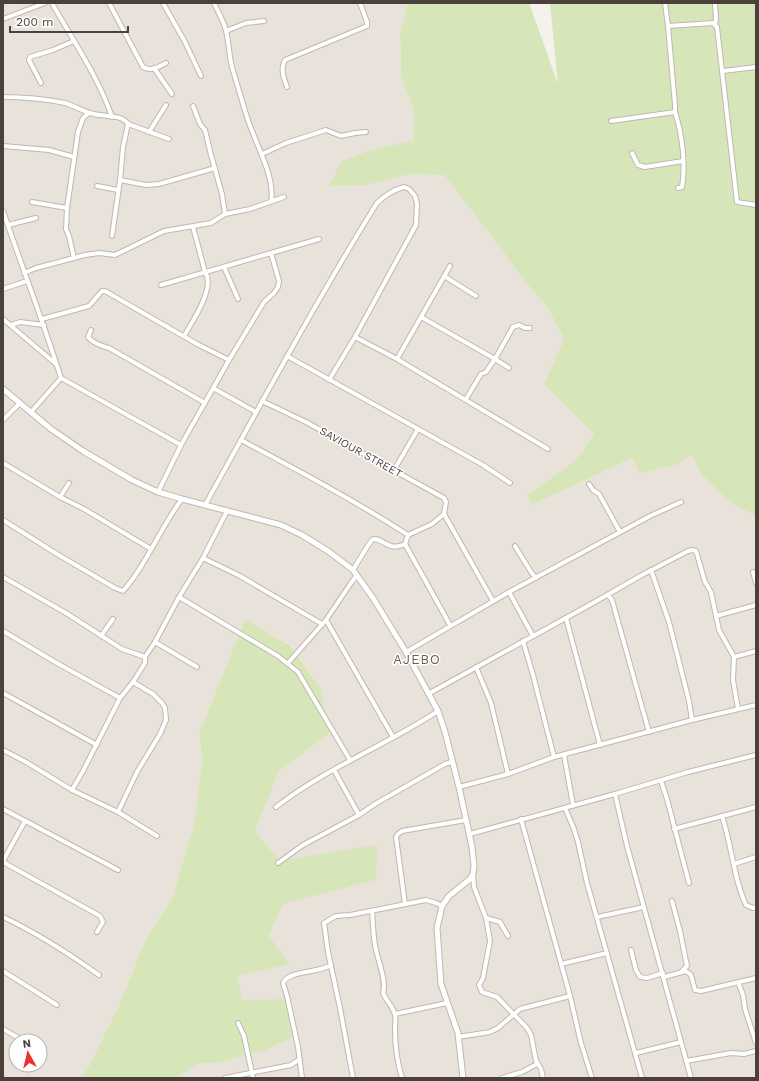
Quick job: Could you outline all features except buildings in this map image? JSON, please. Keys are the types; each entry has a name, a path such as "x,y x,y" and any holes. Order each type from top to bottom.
{"street":[{"path":"3,19 45,3"},
{"path":"52,3 91,70 112,117"},
{"path":"109,3 143,67 147,70 166,63"},
{"path":"163,3 185,42 201,76"},
{"path":"214,3 226,31 233,68 254,138 262,154 271,184 271,202"},
{"path":"287,87 284,81 282,67 285,60 367,26 360,3"},
{"path":"665,3 675,112 681,133 683,161 682,187 678,188"},
{"path":"715,3 715,25 717,27 737,202 756,205"},
{"path":"226,31 246,23 264,20"},
{"path":"668,26 713,23 715,25"},
{"path":"41,83 29,60 30,57 74,42"},
{"path":"154,68 172,94"},
{"path":"722,71 756,68"},
{"path":"3,97 65,103 89,113 122,118 126,120 128,124 169,139"},
{"path":"149,132 166,105"},
{"path":"193,106 200,124 205,130 222,194 225,214"},
{"path":"611,121 675,112"},
{"path":"74,258 65,224 74,156 83,118 89,113"},
{"path":"112,236 123,147 128,124"},
{"path":"262,154 286,143 326,130 341,136 366,132"},
{"path":"3,146 48,150 74,156"},
{"path":"632,153 638,165 645,167 683,161"},
{"path":"120,180 146,185 159,184 215,168"},
{"path":"97,186 118,190"},
{"path":"205,505 338,265 377,203 386,195 404,187 409,189 417,204 416,225 355,337 329,380"},
{"path":"24,273 36,268 99,253 115,255 164,231 211,223 225,214 250,209 284,197"},
{"path":"32,202 67,208"},
{"path":"3,211 24,273 42,319 61,378 181,445"},
{"path":"8,225 36,218"},
{"path":"184,336 204,302 207,291 207,278 193,227"},
{"path":"161,285 319,239"},
{"path":"158,492 181,445 229,360 264,302 278,287 279,281 271,253"},
{"path":"397,359 450,266"},
{"path":"224,267 238,299"},
{"path":"444,276 476,296"},
{"path":"3,289 27,281"},
{"path":"42,319 89,306 102,291 105,290 184,336 229,360"},
{"path":"421,317 509,368"},
{"path":"3,319 57,365"},
{"path":"11,325 20,322 44,325"},
{"path":"466,399 481,374 486,372 495,359 513,327 518,325 525,328 530,328"},
{"path":"91,330 88,337 89,339 100,346 109,348 205,403"},
{"path":"355,337 397,359 466,399 548,449"},
{"path":"287,356 483,465 510,483"},
{"path":"31,412 61,378"},
{"path":"213,388 256,412"},
{"path":"3,389 51,429 83,451 132,480 158,492 281,525 302,535 328,551 353,570 357,575 406,652 438,711 459,786 470,834 474,866 474,887 486,918 490,944 483,978 478,985 482,992 496,997 527,1028 537,1064 541,1069 543,1078"},
{"name":"SAVIOUR STREET","path":"262,401 306,422 444,498 446,502 444,514"},
{"path":"3,420 20,403"},
{"path":"394,470 418,429"},
{"path":"241,440 371,511 408,535"},
{"path":"3,463 151,549"},
{"path":"60,497 69,483"},
{"path":"589,484 593,490 599,494 620,532"},
{"path":"3,520 57,554 115,588 123,591 143,564 182,499"},
{"path":"406,652 509,592 650,516 681,502"},
{"path":"72,790 97,745 120,698 133,682 145,663 145,657 203,558 226,511"},
{"path":"450,625 405,544 408,535 432,524 444,514 493,601"},
{"path":"353,570 370,542 373,540 377,540 393,547 405,544"},
{"path":"515,546 536,578"},
{"path":"428,694 651,570 692,550 696,552 704,582 711,592 719,630 734,657 733,680 738,709"},
{"path":"203,558 240,576 322,624"},
{"path":"651,570 672,636 689,700 692,720"},
{"path":"753,572 756,583"},
{"path":"288,663 326,620 357,575"},
{"path":"3,577 66,613 122,649 145,657"},
{"path":"509,592 534,636"},
{"path":"608,594 612,600 649,732"},
{"path":"179,597 288,663 298,672 350,760"},
{"path":"716,616 756,605"},
{"path":"566,618 600,746"},
{"path":"101,636 113,619"},
{"path":"326,620 393,737"},
{"path":"3,631 120,698"},
{"path":"523,641 554,757"},
{"path":"155,642 197,667"},
{"path":"734,657 756,651"},
{"path":"476,667 491,703 508,774"},
{"path":"118,812 137,772 160,734 166,720 165,708 162,703 153,694 133,682"},
{"path":"3,692 97,745"},
{"path":"459,786 508,774 554,757 600,746 692,720 756,705"},
{"path":"276,807 350,760 438,711"},
{"path":"4,752 26,762 72,790 118,812 157,836"},
{"path":"564,755 573,805"},
{"path":"470,834 688,772 756,755"},
{"path":"278,863 303,845 359,815 375,804 445,764 452,762"},
{"path":"334,770 359,815"},
{"path":"661,780 689,883"},
{"path":"615,794 627,846 691,1078"},
{"path":"565,808 576,835 597,917 642,1078"},
{"path":"674,829 756,808"},
{"path":"3,809 118,870"},
{"path":"722,816 741,894 746,905 753,908 756,907"},
{"path":"521,819 570,996 581,1043 592,1078"},
{"path":"404,904 396,837 398,834 402,831 466,820"},
{"path":"25,821 3,861 100,916 103,922 97,932"},
{"path":"734,864 756,857"},
{"path":"463,1078 458,1038 441,984 437,928 442,906 449,896 470,879 473,874"},
{"path":"353,1078 324,923 336,916 426,900 436,902 442,906"},
{"path":"672,901 687,966 682,971"},
{"path":"597,917 644,907"},
{"path":"372,910 375,945 385,988 383,993 395,1014 398,1063 402,1078"},
{"path":"3,917 24,927 69,954 99,975"},
{"path":"486,918 500,922 508,936"},
{"path":"631,950 636,970 640,977 647,978 682,971 689,972 693,986 698,991 706,991 756,978"},
{"path":"561,964 607,953"},
{"path":"302,1078 300,1059 283,983 284,980 288,978 305,972 323,969 331,964"},
{"path":"3,971 57,1005"},
{"path":"738,982 756,1043"},
{"path":"458,1038 490,1032 498,1028 520,1009 570,996"},
{"path":"395,1014 447,1003"},
{"path":"238,1023 244,1036 252,1076"},
{"path":"636,1053 681,1042"},
{"path":"686,1061 731,1053 744,1054 756,1051"},
{"path":"225,1078 252,1076 291,1065 298,1062 300,1059"},
{"path":"502,1078 522,1072 537,1064"}],"shaded area":[{"path":"3,3 408,3 400,32 401,76 414,112 413,142 375,149 330,187 366,185 410,174 444,175 503,251 521,277 547,307 564,339 544,384 594,434 575,461 527,495 531,504 632,458 691,453 702,475 726,499 756,517 756,1078 175,1078 199,1063 218,1063 243,1000 237,976 269,936 283,904 376,880 280,861 255,831 279,771 330,733 321,689 292,646 245,619 199,734 202,760 195,821 173,896 144,943 121,1001 89,1066 81,1078 3,1078"}],"green space":[{"path":"408,3 529,3 558,84 550,3 756,3 756,517 726,499 702,475 691,454 679,464 640,473 632,458 531,505 527,495 575,461 594,434 544,384 564,339 547,307 521,277 503,251 444,175 410,174 366,185 329,187 341,161 375,149 413,141 414,112 401,76 400,32"},
{"path":"245,619 291,646 321,689 330,733 279,771 255,831 280,861 377,845 376,880 283,904 269,936 289,964 237,976 243,1000 289,999 297,1035 265,1050 218,1063 199,1063 175,1078 81,1078 89,1066 121,1001 144,943 173,896 195,821 202,760 199,734"}],"district":[{"name":"AJEBO","path":"417,659"}]}
